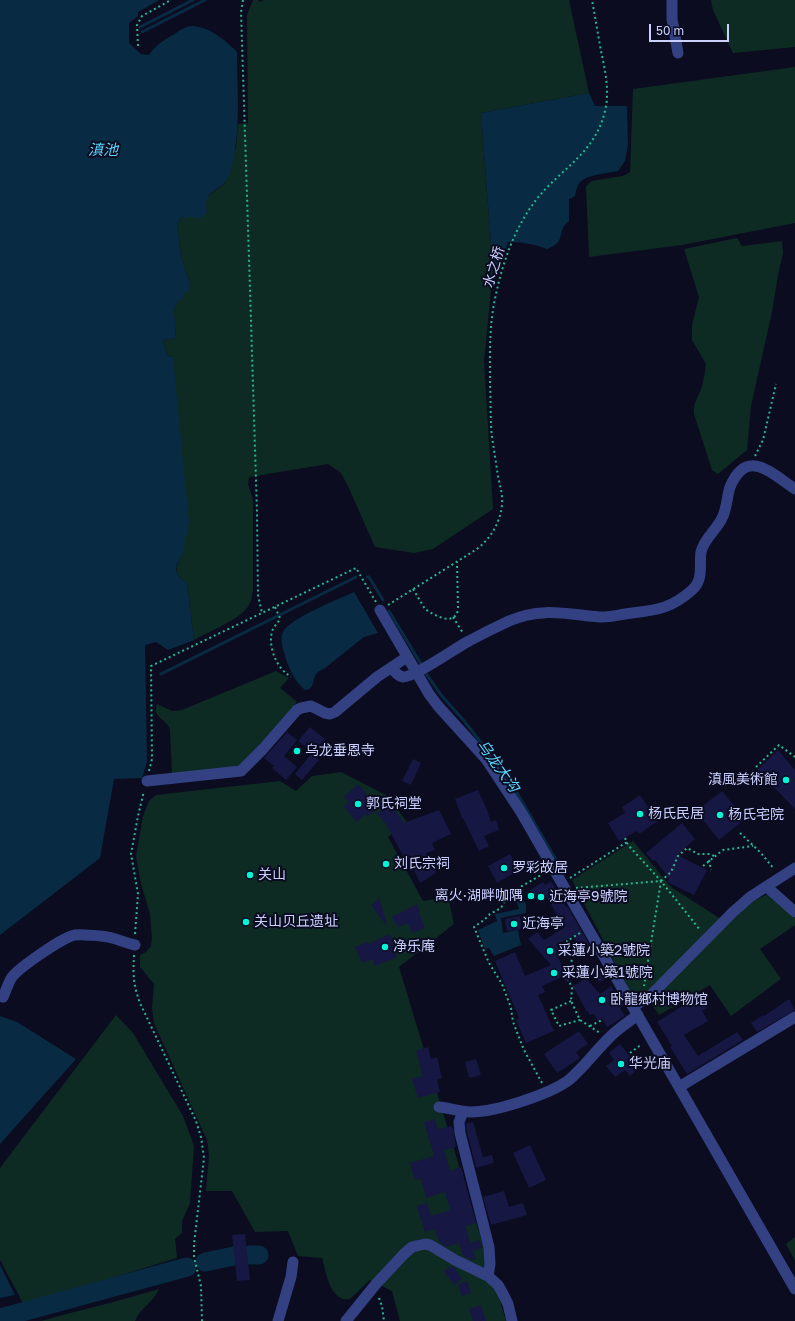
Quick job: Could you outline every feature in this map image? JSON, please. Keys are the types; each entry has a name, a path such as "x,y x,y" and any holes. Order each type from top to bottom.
{"street":[{"path":"672,0 672,19 678,53"},
{"path":"392,667 396,673 403,677 416,672 468,641 510,620 524,616 559,612 600,617 654,611 669,605 694,589 700,573 701,552 705,543 723,517 730,488 735,477 742,470 747,466 756,465 795,489"},
{"path":"380,610 416,672 438,706 486,759 504,785 637,1008 650,1038 773,1242 774,1259 795,1289"},
{"path":"147,781 242,772 297,710 311,706 325,713 330,714 335,712 377,677 407,657"},
{"path":"438,1107 463,1112 484,1111 498,1108 558,1087 569,1079 637,1008 732,913 750,898 795,868"},
{"path":"767,887 795,912"},
{"path":"3,997 12,978 19,970 68,937 76,935 111,937 123,943 135,945"},
{"path":"679,1087 795,1017"},
{"path":"463,1112 459,1122 460,1133 489,1247 490,1264 488,1276"},
{"path":"346,1321 372,1289 404,1254 412,1247 424,1244 430,1245 455,1260 488,1276 498,1285 502,1292 508,1304 512,1321"},
{"path":"278,1321 291,1277 293,1262"}],"path":[{"path":"138,46 137,25 142,16 171,0"},
{"path":"243,0 241,12 257,512 258,595 262,613"},
{"name":"水之桥","path":"380,610 482,545 492,535 496,526 502,504 492,434 490,358 494,307 505,261 515,236 530,208 541,194 573,164 588,147 600,125 605,110 607,93 606,83 592,0"},
{"path":"751,466 763,440 776,384"},
{"path":"413,589 428,612 443,619 453,617 457,614 458,610 457,562"},
{"path":"202,1321 201,1286 194,1257 194,1244 204,1158 202,1137 196,1121 140,1003 134,987 132,975 138,894 131,854 138,816 152,759 151,666 356,568 380,610"},
{"path":"275,607 280,618 279,622 274,628 272,645 276,661 281,669 291,677"},
{"path":"453,617 468,641"},
{"path":"756,767 779,745 795,757"},
{"path":"740,833 761,854 780,878"},
{"path":"624,838 707,938"},
{"path":"570,878 627,842"},
{"path":"703,866 723,850 753,846"},
{"path":"637,1008 661,881 670,872 678,856 687,848 698,854 710,854 714,856"},
{"path":"709,860 711,870"},
{"path":"547,1091 524,1050 513,1022 511,1008 502,984 489,963 474,927 490,914 501,908 508,894 541,875 546,869 552,866"},
{"path":"566,889 661,881"},
{"path":"588,928 567,941 571,949 572,968 568,976 572,988 571,1001 580,1020 607,1039"},
{"path":"571,1001 551,1010 559,1026 580,1020"},
{"path":"590,1026 602,1020"},
{"path":"630,1053 650,1038"},
{"path":"372,1289 377,1294 382,1306 384,1321"}],"green space":[{"path":"253,0 258,0 259,2 264,0 569,0 589,93 481,113 493,270 484,361 493,509 433,549 414,553 375,547 341,473 328,464 249,477 248,484 253,500 252,597 247,608 237,617 194,640 187,583 177,574 177,567 182,555 172,357 167,356 163,340 176,338 174,313 175,306 189,288 189,281 181,256 177,224 181,218 207,212 205,204 207,197 225,183 236,147 238,124 248,123 247,15"},
{"path":"711,0 795,0 795,47 733,53 713,10"},
{"path":"795,67 795,223 682,245 589,257 586,187 591,181 623,176 630,172 633,89"},
{"path":"737,238 742,246 782,241 783,253 772,312 751,406 747,450 718,474 712,470 694,414 694,406 701,390 706,364 692,340 692,325 699,297 684,249"},
{"path":"276,671 289,678 280,688 297,702 244,767 172,776 170,729 156,713 157,704 172,711 182,710"},
{"path":"341,772 386,795 407,822 388,837 423,901 448,897 454,924 399,967 506,1321 400,1321 392,1291 370,1280 350,1299 342,1299 330,1286 322,1258 298,1256 288,1231 255,1232 232,1191 206,1191 209,1155 207,1140 154,1023 152,1008 154,984 140,967 140,955 146,952 151,946 152,939 150,914 141,884 136,856 143,816 149,801 156,795 280,781 296,791 312,776"},
{"path":"633,841 671,887 721,919 657,983 635,1002 572,880"},
{"path":"768,894 795,918 795,925 760,949 781,979 731,1016 710,985 659,1015 649,1000 751,902"},
{"path":"116,1015 133,1033 183,1116 194,1146 190,1203 182,1221 182,1233 175,1239 177,1258 24,1305 0,1260 0,1168"},
{"path":"795,1237 795,1261 786,1244"},
{"path":"159,1289 154,1298 137,1316 135,1321 41,1321 130,1298"}],"water":[{"name":"滇池","path":"0,0 159,0 138,12 138,16 129,23 129,43 141,54 149,55 163,41 182,29 192,26 205,29 222,39 237,52 238,114 236,145 229,175 226,181 207,198 207,212 203,218 181,218 177,224 181,256 189,281 189,289 175,306 174,313 176,338 163,340 167,356 173,357 189,523 182,555 177,564 176,571 180,578 187,583 194,640 168,650 156,642 145,645 147,762 142,778 114,779 100,858 0,935"},
{"path":"589,93 595,106 627,106 628,145 625,161 618,171 593,176 581,181 575,196 569,199 569,221 565,225 557,243 547,249 518,242 508,242 498,272 493,270 481,113"},
{"path":"354,592 378,633 364,637 318,672 312,686 305,690 296,680 287,663 282,642 283,632 287,627 305,615"},
{"path":"520,895 526,904 526,913 501,918 503,933 518,930 521,945 494,956 489,948 485,949 478,930 497,921 495,914 519,909 515,897"},
{"path":"0,1016 17,1022 76,1059 0,1144"},
{"path":"0,1265 15,1295 0,1298"}],"building":[{"path":"310,727 325,739 313,753 298,741"},
{"path":"287,732 297,740 284,756 297,767 286,780 272,768 274,766 264,758"},
{"path":"778,750 795,770 795,809 757,770"},
{"path":"311,754 319,760 302,780 295,774"},
{"path":"413,759 421,763 411,785 402,781"},
{"name":"郭氏祠堂","path":"358,784 378,808 368,816 366,814 357,822 344,807 349,802 344,797"},
{"path":"478,790 491,822 496,820 499,830 484,836 489,846 479,851 462,818 455,799"},
{"name":"杨氏宅院","path":"722,791 745,819 719,840 696,811"},
{"name":"杨氏民居","path":"640,795 658,821 639,834 637,831 619,841 608,823 625,813 622,807"},
{"path":"391,804 404,823 439,810 451,834 432,843 435,850 426,853 436,873 420,883 411,864 408,865 386,824 377,813"},
{"path":"682,823 695,839 677,855 707,870 694,895 667,882 669,878 655,860 653,861 646,853"},
{"name":"罗彩故居","path":"510,854 519,870 497,883 488,866"},
{"path":"551,881 592,949 583,954 573,936 556,945 561,951 557,955 569,981 567,982 562,977 542,986 545,992 538,995 554,1031 526,1043 516,1020 519,1018 495,961 515,952 525,976 551,965 528,939 537,932 544,940 564,928 547,897 538,902 530,890 543,882 545,885"},
{"path":"379,898 387,924 386,925 371,905"},
{"path":"417,904 425,928 412,933 408,923 398,927 392,917"},
{"name":"近海亭","path":"520,916 522,929 507,931 505,919"},
{"path":"390,934 397,957 375,966 372,959 362,963 355,947 367,942 368,944"},
{"path":"602,969 607,978 599,982 594,974"},
{"path":"586,978 600,994 611,986 617,997 619,996 624,1005 620,1008 625,1016 607,1027 602,1018 598,1021 594,1014 590,1015 573,986"},
{"path":"700,995 708,1007 702,1011 708,1021 684,1035 698,1056 737,1032 743,1040 687,1074 670,1047 672,1046 657,1022"},
{"path":"789,999 795,1010 757,1032 751,1023"},
{"path":"579,1031 588,1044 576,1052 580,1058 557,1073 544,1054"},
{"name":"华光庙","path":"620,1044 639,1068 630,1076 625,1070 615,1077 606,1066 614,1060 609,1053"},
{"path":"428,1047 431,1059 437,1057 442,1078 437,1080 440,1092 418,1098 412,1079 423,1076 416,1051"},
{"path":"476,1059 481,1075 469,1078 465,1062"},
{"path":"435,1119 438,1129 451,1126 453,1128 456,1147 444,1150 450,1171 461,1167 476,1223 466,1226 470,1243 480,1240 482,1248 473,1251 476,1259 472,1260 463,1256 459,1243 446,1247 439,1242 435,1229 425,1232 417,1206 427,1203 431,1216 450,1210 445,1192 426,1198 421,1179 415,1180 410,1163 434,1156 424,1122"},
{"path":"473,1122 483,1157 492,1155 494,1163 476,1168 466,1124"},
{"path":"530,1145 546,1180 529,1188 513,1153"},
{"path":"504,1191 509,1207 523,1203 527,1215 491,1225 483,1197"},
{"path":"245,1234 250,1280 237,1281 232,1235"},
{"path":"451,1266 454,1267 462,1279 454,1285 444,1271"},
{"path":"467,1281 471,1293 462,1296 458,1284"},
{"path":"481,1305 486,1321 473,1321 469,1309"}],"waterway":[{"path":"140,27 193,0"},
{"path":"142,32 205,0"},
{"name":"乌龙大沟","path":"161,674 356,577"},
{"name":"乌龙大沟","path":"367,577 369,577 383,600"},
{"name":"乌龙大沟","path":"389,611 421,664"},
{"name":"乌龙大沟","path":"425,672 441,695 465,722 509,779 560,867"},
{"path":"249,1255 259,1255"},
{"path":"205,1262 234,1256"},
{"path":"0,1318 187,1267"}],"place":[{"name":"乌龙垂恩寺","path":"297,751"},
{"name":"滇風美術館","path":"786,780"},
{"name":"郭氏祠堂","path":"358,804"},
{"name":"杨氏民居","path":"640,814"},
{"name":"杨氏宅院","path":"720,815"},
{"name":"刘氏宗祠","path":"386,864"},
{"name":"罗彩故居","path":"504,868"},
{"name":"关山","path":"250,875"},
{"name":"离火·湖畔咖隅","path":"531,896"},
{"name":"近海亭9號院","path":"541,897"},
{"name":"关山贝丘遗址","path":"246,922"},
{"name":"近海亭","path":"514,924"},
{"name":"净乐庵","path":"385,947"},
{"name":"采蓮小築2號院","path":"550,951"},
{"name":"采蓮小築1號院","path":"554,973"},
{"name":"卧龍鄉村博物馆","path":"602,1000"},
{"name":"华光庙","path":"621,1064"}]}
